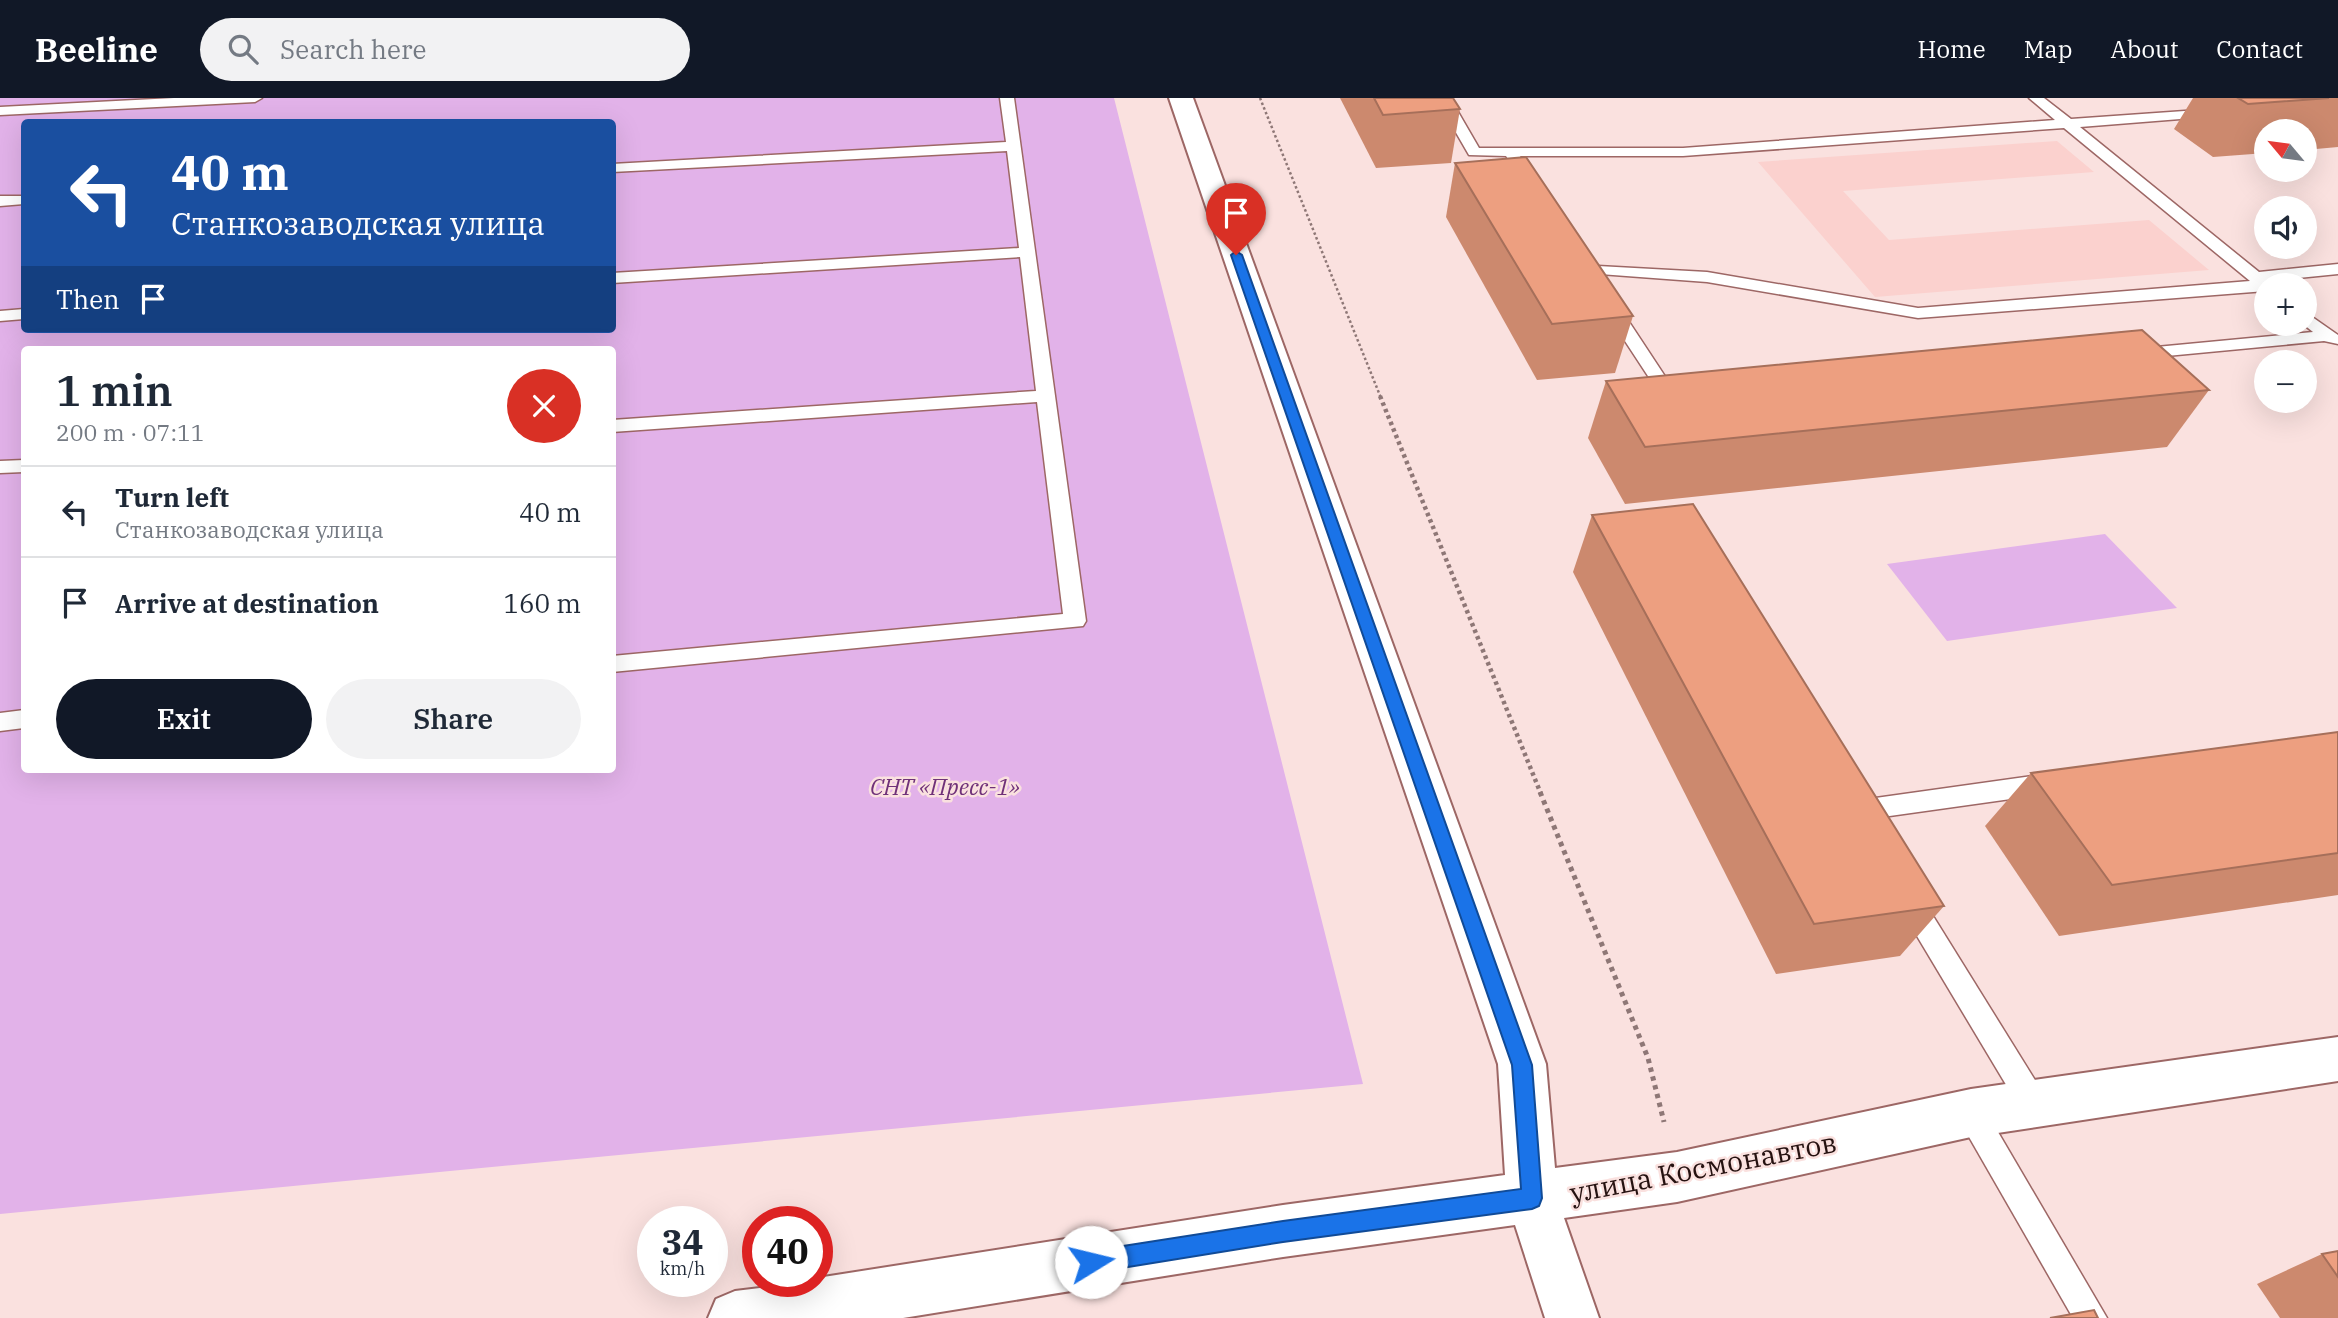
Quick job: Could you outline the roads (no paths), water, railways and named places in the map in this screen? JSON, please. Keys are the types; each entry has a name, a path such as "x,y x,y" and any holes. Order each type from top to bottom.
{"street":[{"path":"1181,98 1522,1065 1532,1198 1572,1318"},
{"name":"улица Космонавтов","path":"735,1318 1283,1231 1677,1177 1970,1113 2338,1059"}],"lane":[{"path":"0,111 255,98"},
{"path":"616,664 1075,621 1007,98"},
{"path":"1443,98 1474,152 1683,152 2230,112"},
{"path":"2036,98 2254,275"},
{"path":"616,168 1013,146"},
{"path":"1509,150 1537,193"},
{"path":"0,201 21,200"},
{"path":"616,278 1027,252"},
{"path":"1698,396 1671,398 1583,263 1707,277 1918,313 2254,283"},
{"path":"2315,273 2338,269"},
{"path":"0,316 21,314"},
{"path":"2317,327 2333,340"},
{"path":"2122,355 2333,340"},
{"path":"616,426 1046,396"},
{"path":"0,467 21,466"},
{"path":"0,722 21,719"},
{"path":"1854,811 2076,781"},
{"path":"1840,788 1869,834"},
{"path":"1897,881 2033,1103"},
{"path":"1970,1113 2091,1318"}],"park label":[{"name":"СНТ «Пресс-1»","path":"945,786"}]}
